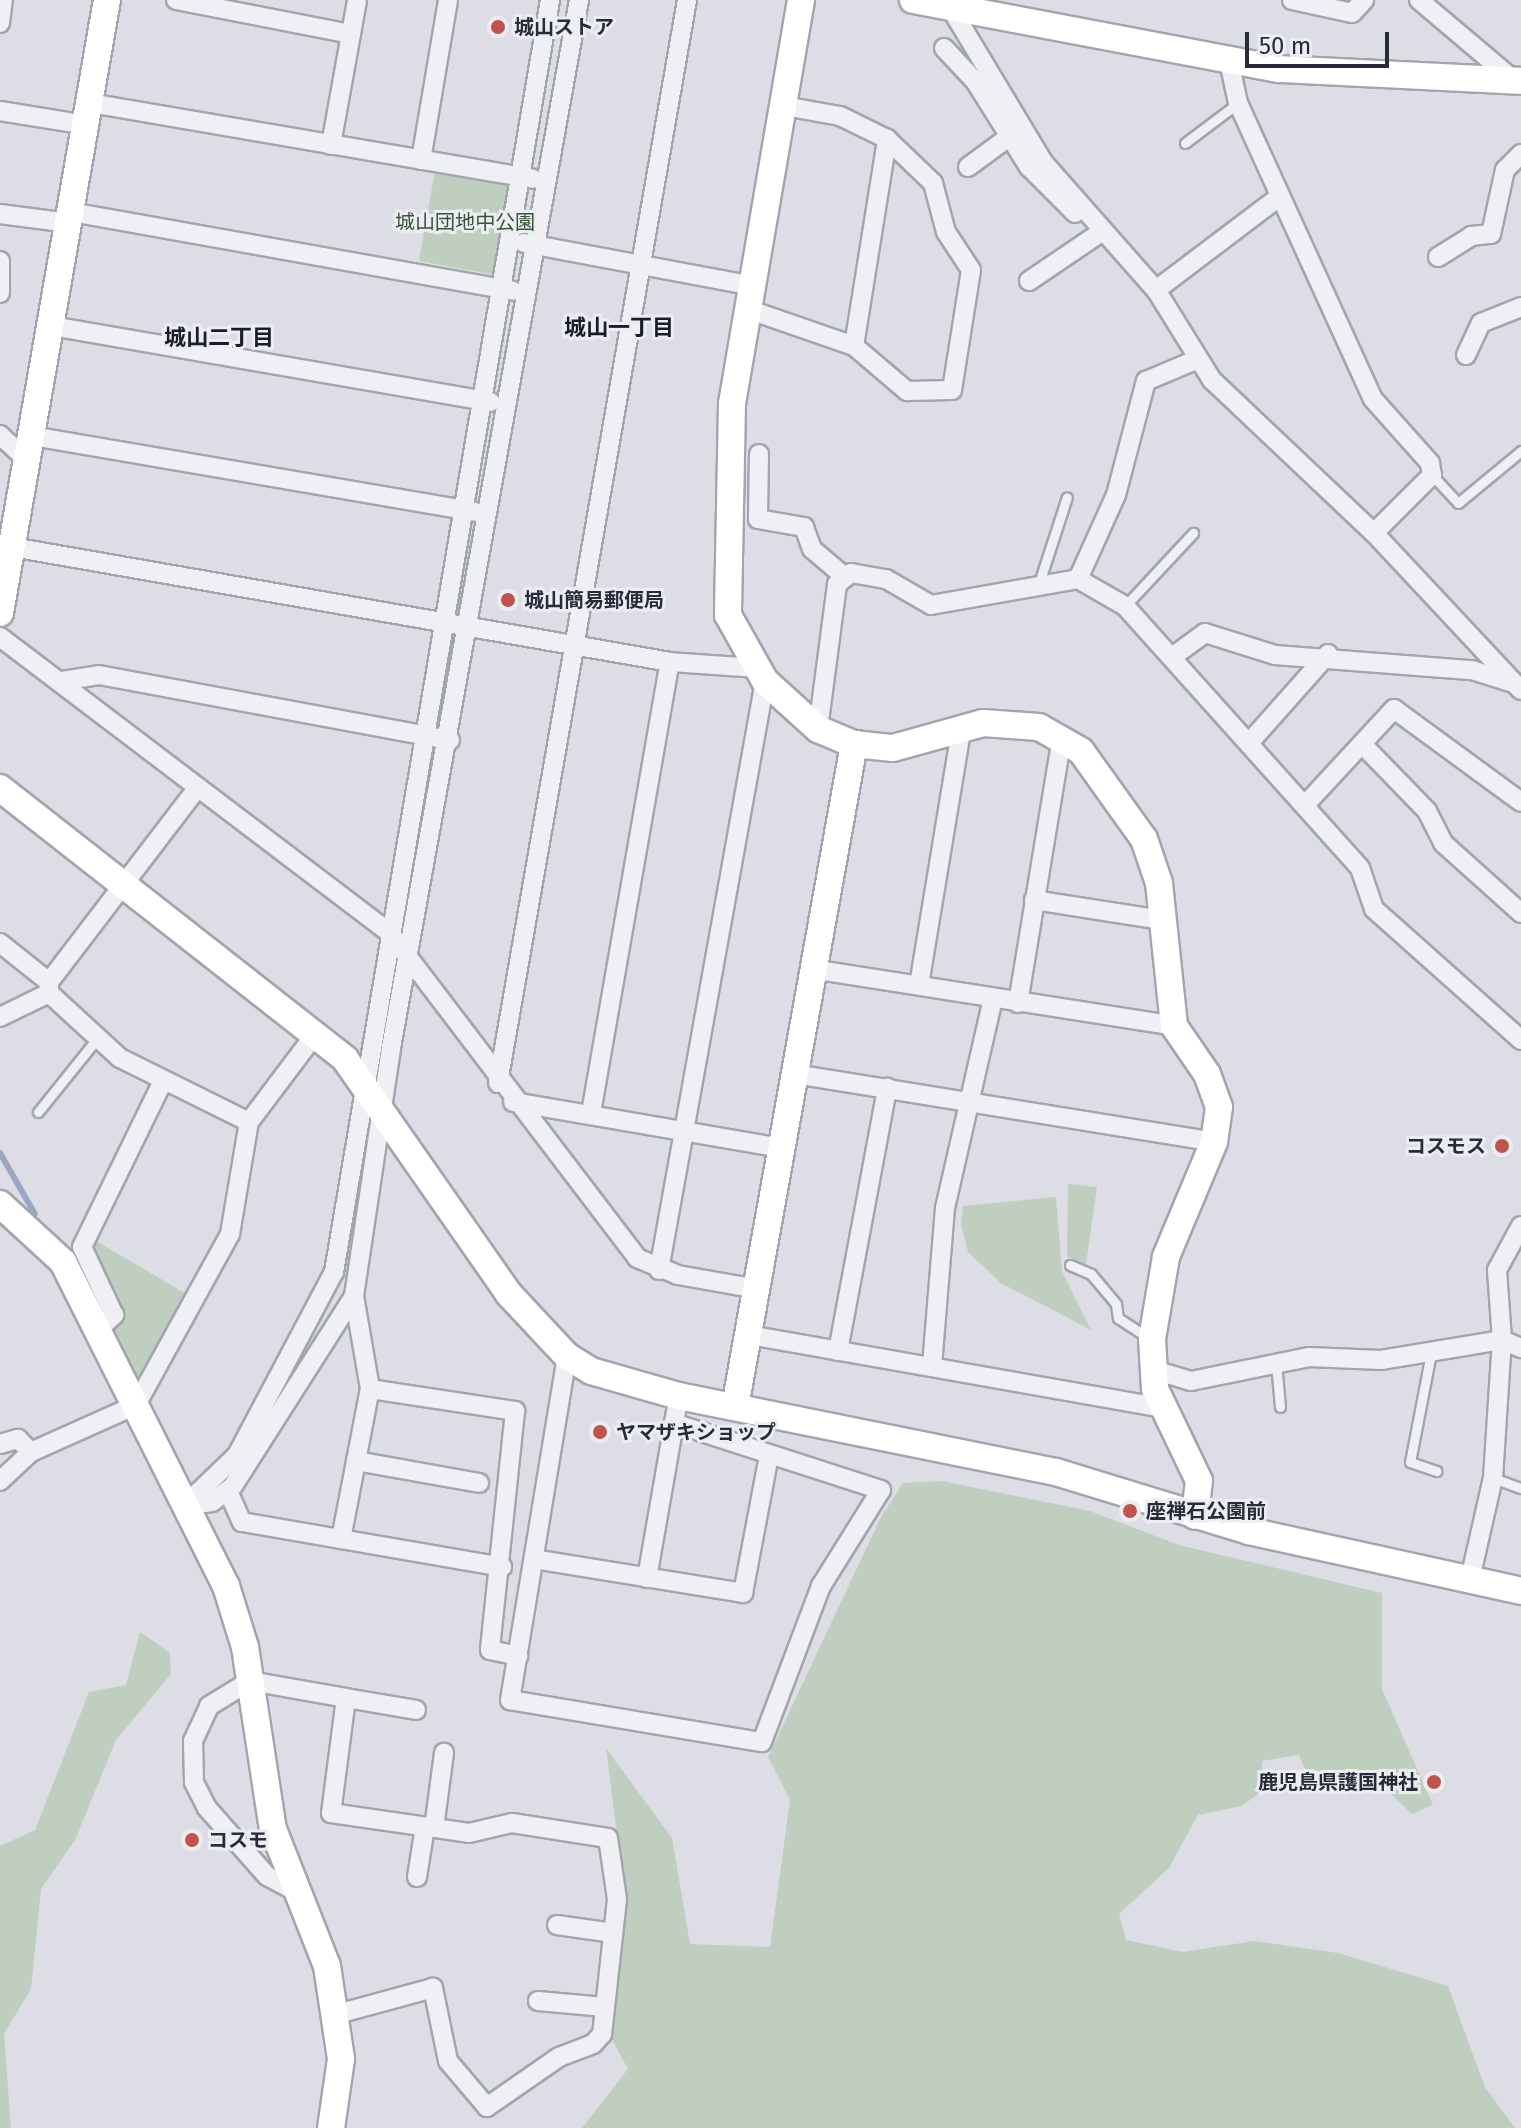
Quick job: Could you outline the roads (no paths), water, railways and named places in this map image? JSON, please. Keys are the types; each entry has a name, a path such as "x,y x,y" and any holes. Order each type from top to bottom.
{"street":[{"path":"0,23 3,0"},
{"path":"0,613 6,561 30,448 107,0"},
{"path":"176,0 351,34"},
{"path":"331,145 357,0"},
{"path":"421,160 448,0"},
{"path":"184,1506 237,1455 321,1306 337,1260 441,622 511,240 550,0"},
{"path":"341,1539 370,1389 354,1296 383,1110 413,956 579,0"},
{"path":"498,1083 577,646 687,0"},
{"path":"801,0 730,429 728,615 761,675 818,729 854,744 893,748 1001,721 1062,737 1101,773 1144,839 1162,920 1174,1026 1216,1093 1214,1142 1166,1257 1152,1339 1151,1369 1163,1408 1199,1481 1195,1516"},
{"path":"1292,0 1352,13 1364,0"},
{"path":"1419,0 1518,81"},
{"path":"929,2 1229,61 1324,73 1518,81"},
{"path":"929,2 1043,162 1101,222 1102,238"},
{"path":"944,48 1010,136 1029,167 1156,290 1196,360 1374,533 1517,687"},
{"path":"541,54 569,59"},
{"path":"1229,61 1238,103 1373,399 1430,463 1432,475 1374,533"},
{"path":"511,240 641,265 752,298 854,346 907,391 952,390 971,270 946,232 933,183 887,139 840,116 784,106"},
{"path":"0,111 88,114 331,145 547,181"},
{"path":"968,167 1010,136"},
{"path":"854,346 887,139"},
{"path":"1438,257 1471,236 1491,234 1505,170 1521,154"},
{"path":"1156,290 1279,197"},
{"path":"0,214 70,218 527,293"},
{"path":"1029,281 1102,238"},
{"path":"0,261 0,293"},
{"path":"1466,355 1481,323 1521,307"},
{"path":"51,326 508,406"},
{"path":"1078,579 1116,495 1146,381 1196,360"},
{"path":"0,435 30,448 489,514"},
{"path":"759,454 758,519 804,527 812,549 845,577 886,579 931,605 1039,583 1078,579 1125,606 1360,868 1374,909 1521,1040"},
{"path":"6,561 441,622 761,675"},
{"path":"818,729 837,584 845,577"},
{"path":"1172,657 1205,633 1275,655 1328,654 1472,670 1517,687"},
{"path":"0,637 62,681 389,932 413,956 498,1083 619,1241 659,1270 757,1289"},
{"path":"1249,743 1328,654"},
{"path":"591,1113 670,662"},
{"path":"62,681 99,675 450,740"},
{"path":"659,1270 761,675"},
{"path":"1305,805 1394,709 1521,802"},
{"path":"919,985 961,732"},
{"path":"1018,1003 1062,737"},
{"path":"735,1407 854,744"},
{"path":"1363,745 1427,811 1443,843 1521,913"},
{"path":"0,1017 49,987 198,787"},
{"path":"0,788 316,1033 365,1085 508,1293 567,1356 616,1380 679,1396 1056,1472 1195,1516 1521,1591"},
{"path":"1034,900 1162,920"},
{"path":"0,943 120,1058 249,1122"},
{"path":"812,969 1174,1026"},
{"path":"932,1366 945,1208 973,1102 993,998"},
{"path":"0,1481 31,1452 136,1405 230,1234 249,1122 316,1033"},
{"path":"795,1074 1214,1142"},
{"path":"99,1329 114,1315 82,1247 163,1081"},
{"path":"838,1351 887,1088"},
{"path":"513,1102 782,1148"},
{"path":"0,1204 63,1262 226,1586 250,1681 264,1788 337,2014 341,2059 331,2128"},
{"path":"1470,1579 1493,1478 1502,1340 1497,1270 1521,1226"},
{"path":"184,1506 212,1502 228,1491 354,1296"},
{"path":"749,1335 1163,1408"},
{"path":"1151,1369 1191,1381 1276,1363 1431,1353 1502,1340 1521,1348"},
{"path":"567,1356 510,1700 762,1742 821,1586 881,1490 674,1423"},
{"path":"370,1389 515,1411 502,1567 490,1650 518,1656"},
{"path":"647,1578 679,1396"},
{"path":"0,1444 18,1439 31,1452"},
{"path":"534,1559 743,1593 769,1455"},
{"path":"356,1461 479,1483"},
{"path":"228,1491 242,1522 502,1567"},
{"path":"299,1893 267,1876 207,1808 194,1782 193,1741 209,1706 250,1681 416,1710"},
{"path":"337,2014 433,1988 448,2061 487,2107 559,2057 593,2044 605,2007 613,1933 608,1838 512,1823 469,1833 331,1813 346,1698"},
{"path":"417,1877 444,1753"},
{"path":"557,1925 613,1933"},
{"path":"538,2001 605,2007"}],"lane":[{"path":"1185,143 1238,103"},
{"path":"1432,475 1458,503 1521,451"},
{"path":"1039,583 1067,497"},
{"path":"1125,606 1193,533"},
{"path":"38,1112 99,1036"},
{"path":"1070,1265 1108,1291 1118,1318 1152,1339"},
{"path":"1431,1353 1410,1462 1436,1471"},
{"path":"1276,1363 1280,1407"},
{"path":"1493,1478 1521,1488"}],"waterway":[{"path":"0,1153 35,1214"}],"place":[{"name":"城山ストア","path":"498,27"},
{"name":"城山簡易郵便局","path":"508,600"},
{"name":"コスモス","path":"1502,1146"},
{"name":"ヤマザキショップ","path":"600,1432"},
{"name":"座禅石公園前","path":"1130,1511"},
{"name":"鹿児島県護国神社","path":"1434,1782"},
{"name":"コスモ","path":"192,1840"}],"district":[{"name":"城山一丁目","path":"619,328"},
{"name":"城山二丁目","path":"219,338"}],"park label":[{"name":"城山団地中公園","path":"465,222"}]}
